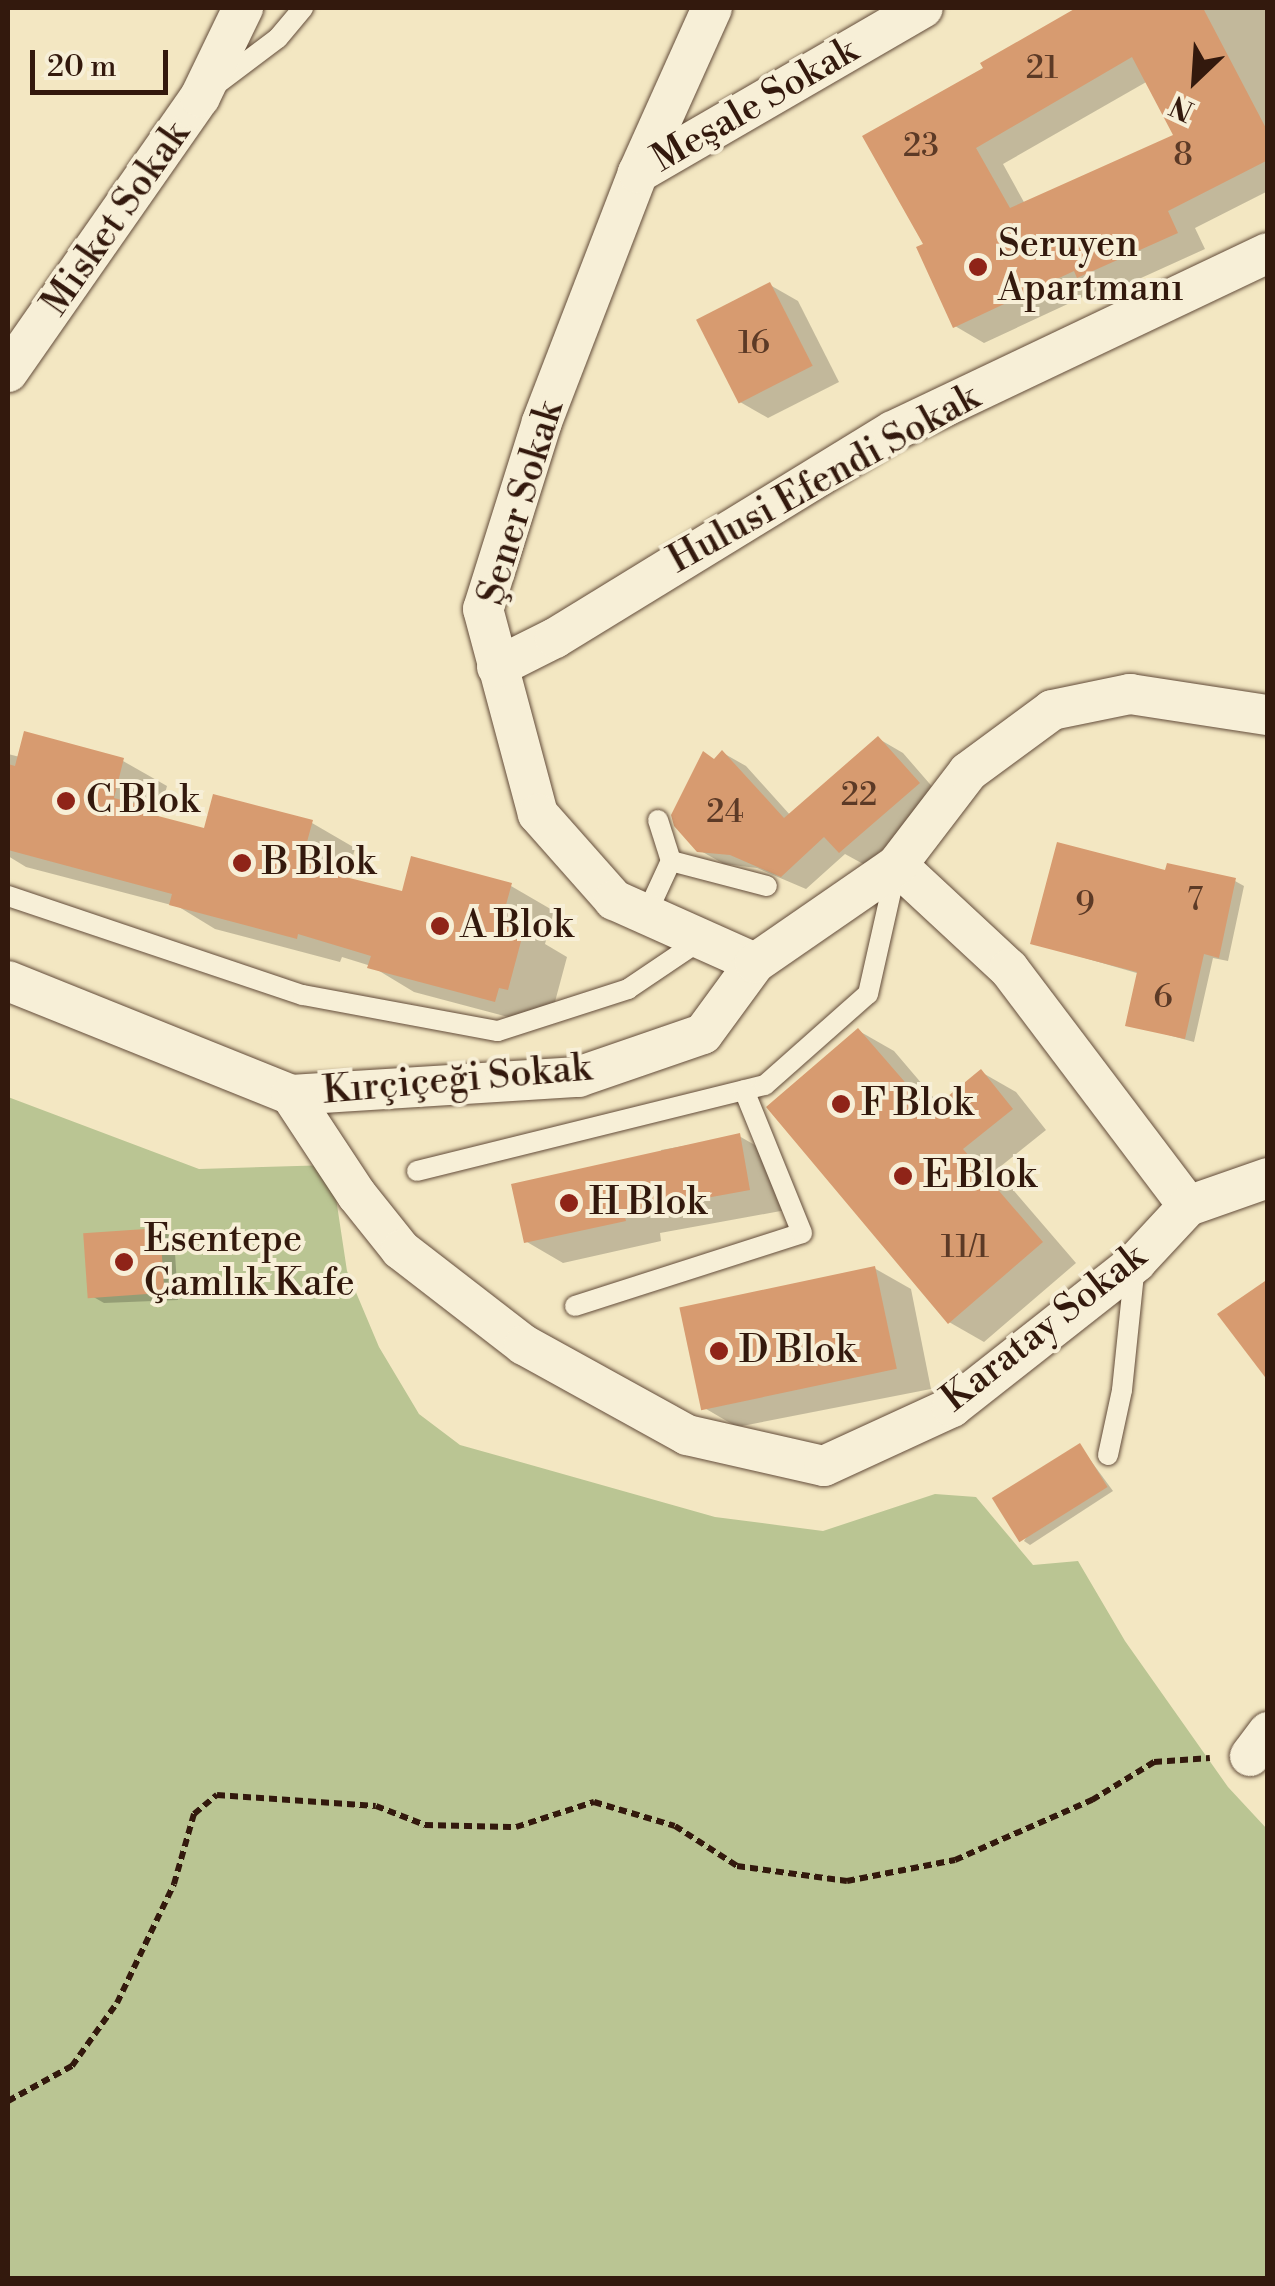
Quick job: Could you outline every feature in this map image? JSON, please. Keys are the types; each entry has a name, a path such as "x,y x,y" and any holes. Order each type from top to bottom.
{"street":[{"name":"Misket Sokak","path":"8,372 200,97 243,8"},
{"name":"Şener Sokak","path":"712,8 638,173 542,422 483,609 538,814 614,900 754,963"},
{"name":"Meşale Sokak","path":"638,173 924,8"},
{"name":"Hulusi Efendi Sokak","path":"497,667 554,638 894,431 1268,253"},
{"name":"Kırçiçeği Sokak","path":"8,981 290,1095 578,1077 702,1034 754,963 897,866 968,772 1052,710 1130,694 1268,716"},
{"path":"897,866 1008,968 1188,1206"},
{"name":"Karatay Sokak","path":"290,1095 357,1195 401,1250 524,1345 687,1436 824,1466 952,1407 1136,1262 1188,1206 1268,1178"}],"lane":[{"path":"200,97 278,38 303,8"},
{"path":"646,915 670,861 658,820"},
{"path":"670,861 767,886"},
{"path":"418,1172 766,1085 868,994 897,866"},
{"path":"8,896 303,995 498,1031 628,989 702,940"},
{"path":"576,1306 802,1234 744,1090"},
{"path":"1108,1455 1122,1390 1136,1262"}],"path":[{"path":"8,2101 72,2066 117,2003 174,1884 194,1814 217,1794 376,1806 425,1826 516,1827 594,1802 675,1826 737,1866 846,1881 955,1860 1092,1800 1154,1762 1259,1744"}],"green space":[{"path":"8,1097 199,1169 331,1165 347,1271 379,1347 419,1414 460,1445 715,1517 823,1531 935,1494 976,1497 1033,1565 1078,1561 1125,1641 1228,1787 1267,1829 1267,2278 8,2278"}],"building":[{"path":"1076,8 1203,8 1268,132 1268,160 1168,211 1178,233 1077,278 1074,271 953,328 916,247 923,244 862,136 983,68 980,63","holes":["1132,57 1173,135 1010,208 976,148"]},
{"path":"770,282 813,366 739,403 696,320"},
{"path":"24,731 124,758 114,798 137,804 135,810 204,828 213,794 313,820 302,860 326,867 325,872 402,891 411,856 512,883 501,923 524,930 508,990 499,988 495,1002 367,968 371,956 298,934 297,939 169,905 172,894 8,850 8,764 15,766"},
{"path":"878,736 920,783 839,853 824,837 781,877 730,855 697,852 674,826 671,815 703,751 714,759 722,750 784,818"},
{"path":"1057,842 1165,870 1167,863 1236,878 1219,958 1204,954 1185,1039 1125,1026 1137,972 1030,944"},
{"path":"858,1028 930,1111 981,1069 1013,1109 963,1149 1043,1242 948,1324 766,1107"},
{"path":"740,1133 750,1190 624,1213 626,1221 524,1243 511,1184"},
{"name":"Esentepe Çamlık Kafe","path":"160,1228 165,1293 88,1298 83,1233"},
{"path":"875,1266 897,1369 701,1410 679,1308"},
{"path":"1268,1279 1268,1381 1217,1314"},
{"path":"1080,1443 1108,1487 1019,1542 992,1498"}],"place":[{"name":"Seruyen Apartmanı","path":"978,267"},
{"name":"C Blok","path":"66,801"},
{"name":"B Blok","path":"242,863"},
{"name":"A Blok","path":"440,926"},
{"name":"F Blok","path":"841,1104"},
{"name":"E Blok","path":"903,1176"},
{"name":"H Blok","path":"569,1203"},
{"name":"Esentepe Çamlık Kafe","path":"124,1262"},
{"name":"D Blok","path":"719,1351"}]}
